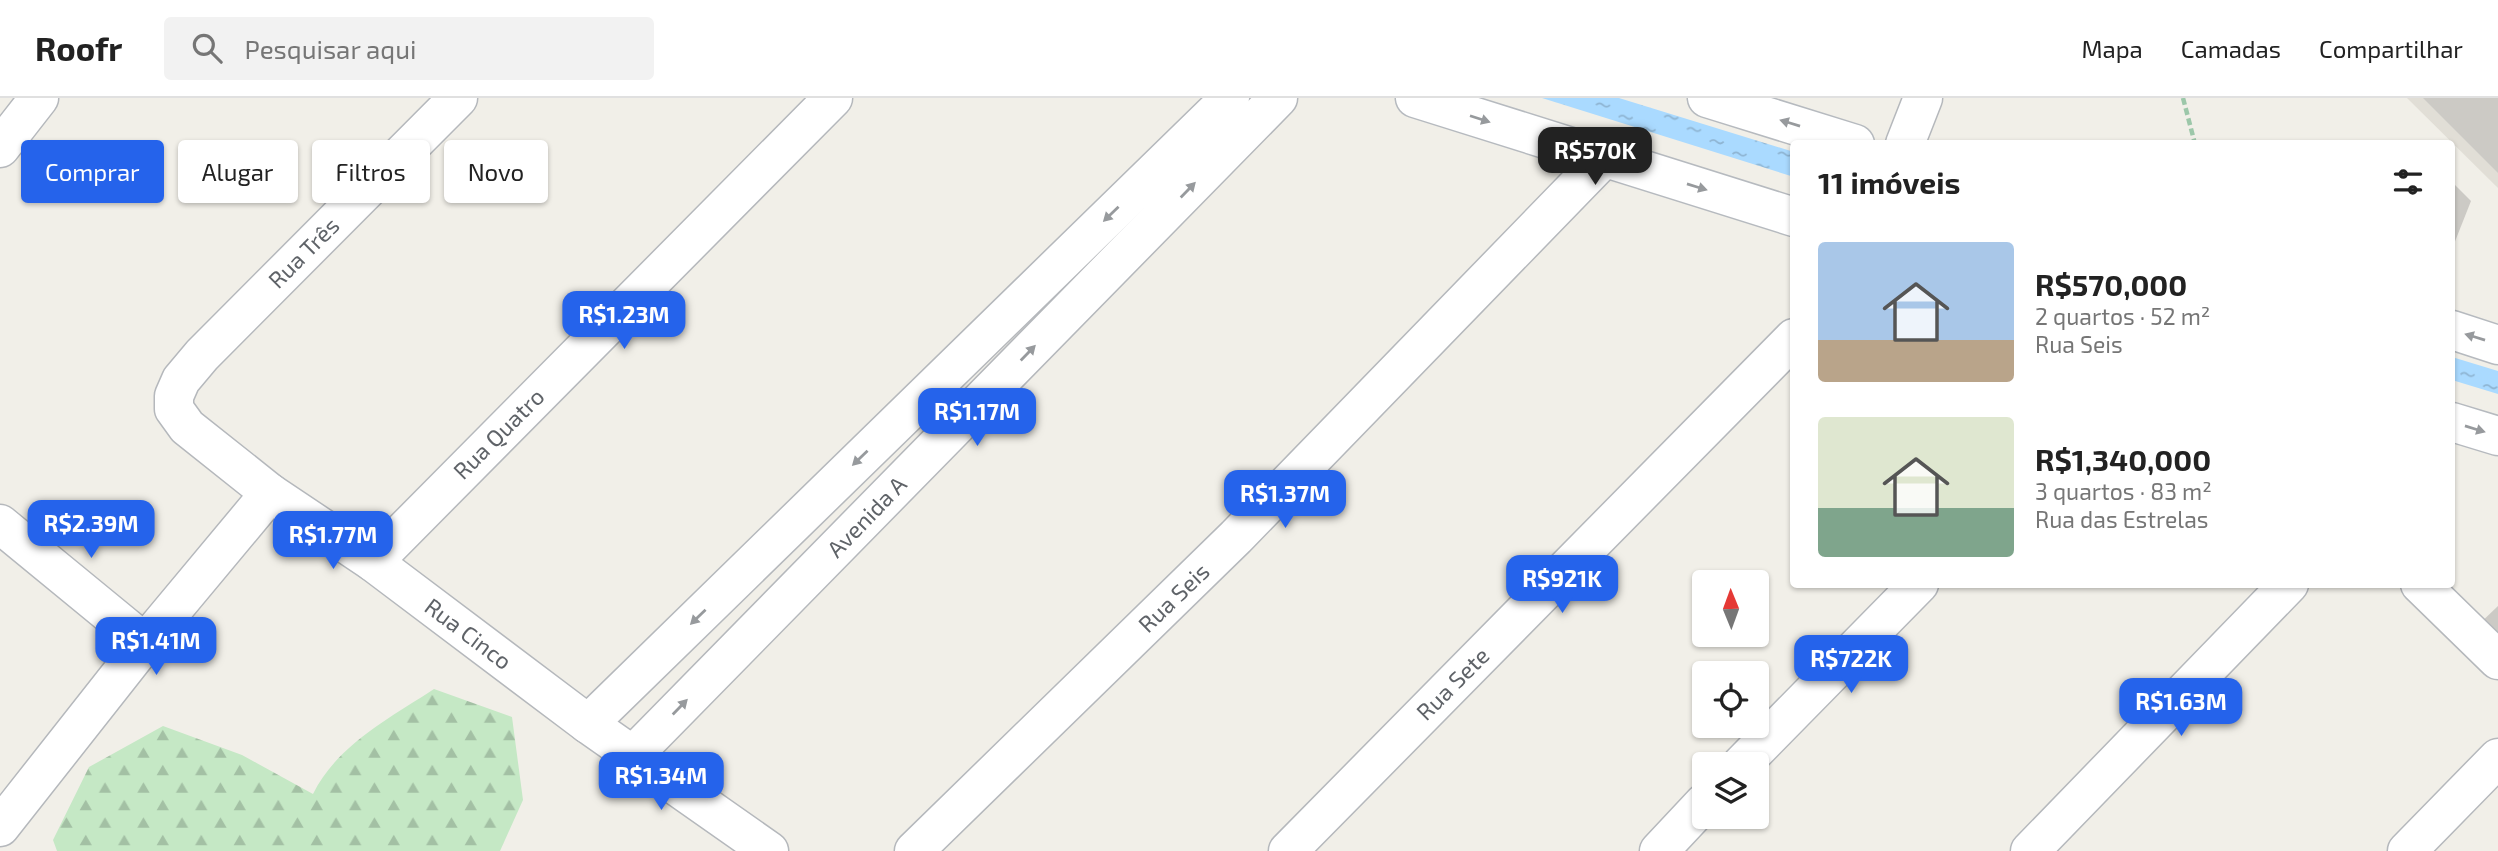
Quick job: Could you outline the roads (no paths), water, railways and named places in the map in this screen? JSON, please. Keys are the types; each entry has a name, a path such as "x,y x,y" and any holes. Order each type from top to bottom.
{"street":[{"path":"0,148 39,98"},
{"name":"Rua Três","path":"181,380 202,355 458,98"},
{"name":"Rua Quatro","path":"373,562 833,98"},
{"name":"Avenida A","path":"588,724 1230,98"},
{"name":"Avenida A","path":"632,756 1278,98"},
{"path":"1415,98 1790,216"},
{"path":"1707,98 1842,140"},
{"path":"1907,140 1923,98"},
{"name":"Rua Seis","path":"914,851 1236,537 1604,158"},
{"path":"2455,331 2498,345"},
{"name":"Rua Sete","path":"1288,851 1790,342"},
{"name":"Rua Cinco","path":"181,380 174,396 174,409 187,427 270,492 373,562 588,724 769,851"},
{"path":"2455,423 2498,436"},
{"path":"0,827 145,643 270,492"},
{"path":"0,524 145,643"},
{"path":"1754,752 1915,588"},
{"path":"2030,851 2285,588"},
{"path":"2424,588 2498,660"},
{"path":"2407,851 2498,758"},
{"path":"1659,851 1692,816"}],"water":[{"path":"1542,98 1619,98 1790,151 1790,176"},
{"path":"2455,358 2498,371 2498,394 2455,381"}]}
